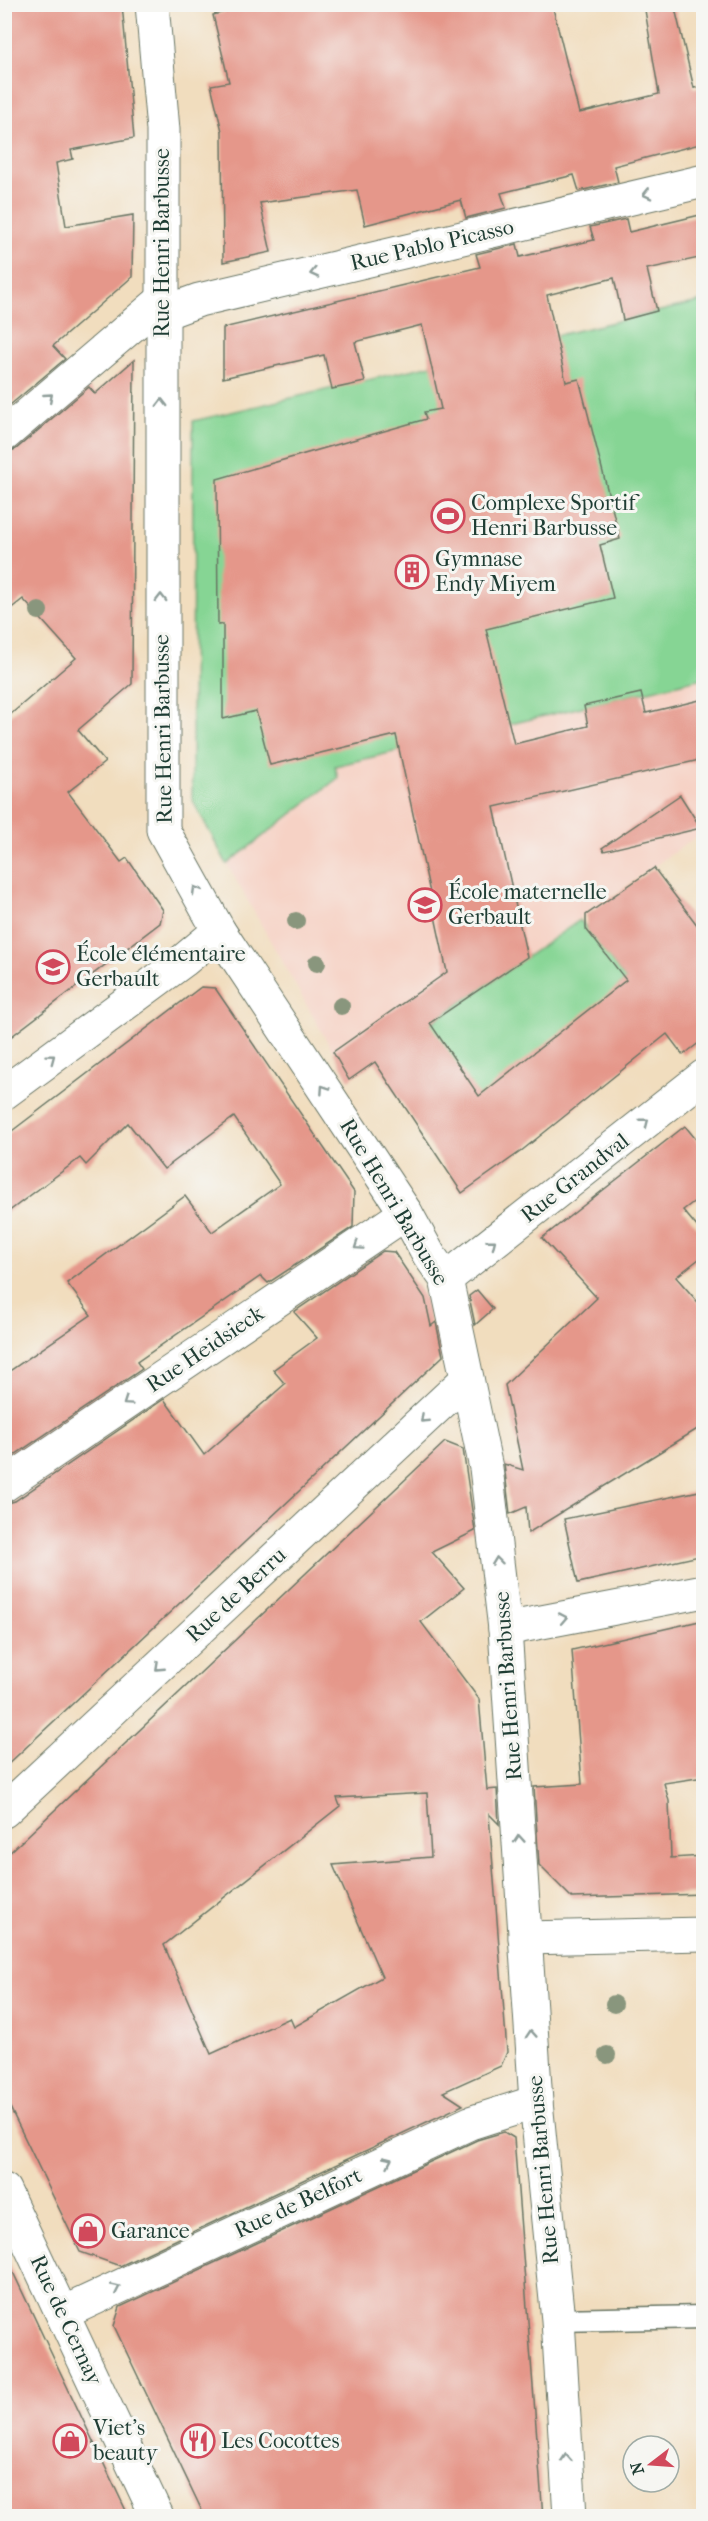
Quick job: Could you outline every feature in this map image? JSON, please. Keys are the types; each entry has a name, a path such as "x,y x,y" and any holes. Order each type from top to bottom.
{"street":[{"name":"Rue Henri Barbusse","path":"152,4 163,130 161,820 169,843 219,931 406,1213 429,1255 446,1279 486,1468 505,1629 536,2102 558,2320 570,2517"},
{"name":"Rue Pablo Picasso","path":"161,307 704,181"},
{"path":"4,435 161,307"},
{"path":"4,1093 174,968 219,931"},
{"name":"Rue Grandval","path":"446,1279 704,1077"},
{"name":"Rue Heidsieck","path":"4,1485 406,1213"},
{"name":"Rue de Berru","path":"4,1811 467,1379"},
{"path":"505,1629 704,1591"},
{"path":"525,1938 704,1934"},
{"name":"Rue de Belfort","path":"63,2313 470,2122 536,2102"},
{"name":"Rue de Cernay","path":"4,2190 157,2517"}],"lane":[{"path":"558,2320 704,2317"}],"shaded area":[{"name":"École maternelle Gerbault","path":"703,679 703,832 349,1080 227,864 338,778 335,766"}],"green space":[{"name":"Complexe Sportif Henri Barbusse","path":"703,301 703,678 335,766 338,778 227,864 192,799 193,421"},
{"path":"580,920 626,980 474,1114 430,1024"}],"building":[{"path":"4,4 122,4 134,138 71,150 73,159 56,163 66,226 133,215 132,277 53,346 65,359 4,410"},
{"path":"255,4 552,4 579,113 659,94 644,4 674,4 694,88 704,86 704,143 614,166 618,182 579,191 574,175 501,193 506,208 466,218 461,200 365,225 357,190 260,203 271,252 223,262 222,131 211,85 229,82 213,15"},
{"path":"704,214 704,257 647,269 657,311 623,320 614,278 547,295 566,382 579,379 620,539 600,545 613,598 486,629 514,744 588,726 584,706 641,693 646,713 704,699 704,759 494,807 527,957 430,1023 479,1096 626,980 586,929 586,915 654,868 704,934 704,1039 683,1055 667,1034 520,1152 462,1193 375,1062 349,1080 333,1052 447,972 396,735 270,765 256,711 223,719 223,624 218,625 217,479 426,419 424,412 441,409 422,325 355,342 365,382 332,389 324,355 223,378 223,328 480,267 476,254 517,244 520,257 594,240 590,227 626,219 629,232"},
{"path":"134,360 132,684 78,730 105,762 68,792 121,862 127,858 163,910 160,923 4,1042 4,720 76,658 23,599 4,614 4,453 16,449 89,387 95,394"},
{"path":"680,795 701,828 604,851 602,848"},
{"path":"201,987 215,988 354,1192 353,1227 268,1283 261,1276 137,1362 142,1369 4,1462 4,1375 91,1315 67,1283 185,1196 212,1232 280,1184 234,1117 164,1169 128,1123 86,1165 80,1158 4,1215 4,1137"},
{"path":"685,1126 704,1149 704,1194 683,1210 704,1235 704,1255 676,1277 704,1309 704,1425 528,1533 526,1507 510,1514 504,1464 523,1470 505,1385 597,1298 542,1238"},
{"path":"383,1251 394,1252 425,1298 431,1326 436,1322 443,1356 4,1768 4,1504 15,1501 164,1399 204,1455 285,1384 273,1370 317,1338 294,1312"},
{"path":"477,1290 493,1309 475,1325 469,1296"},
{"path":"445,1442 463,1449 475,1531 432,1552 464,1588 421,1622 479,1699 487,1790 497,1789 499,1824 489,1814 507,2052 501,2066 443,2092 463,2105 120,2266 80,2252 4,2095 4,1858","holes":["427,1793 431,1857 333,1865 382,1977 294,2027 290,2018 211,2054 164,1945 340,1806 337,1798"]},
{"path":"704,1490 704,1555 578,1583 564,1519"},
{"path":"704,1620 704,1777 664,1783 669,1801 671,1858 704,1856 704,1894 572,1898 539,1865 534,1787 582,1784 572,1650"},
{"path":"504,2132 514,2138 543,2517 205,2517 114,2326 120,2307 477,2140"},
{"path":"4,2253 45,2340 129,2517 4,2517"}],"place":[{"name":"Complexe Sportif Henri Barbusse","path":"448,516"},
{"name":"Gymnase Endy Miyem","path":"412,572"},
{"name":"École maternelle Gerbault","path":"425,905"},
{"name":"École élémentaire Gerbault","path":"53,967"},
{"name":"Garance","path":"88,2231"},
{"name":"Viet's beauty","path":"70,2441"},
{"name":"Les Cocottes","path":"198,2441"}]}
